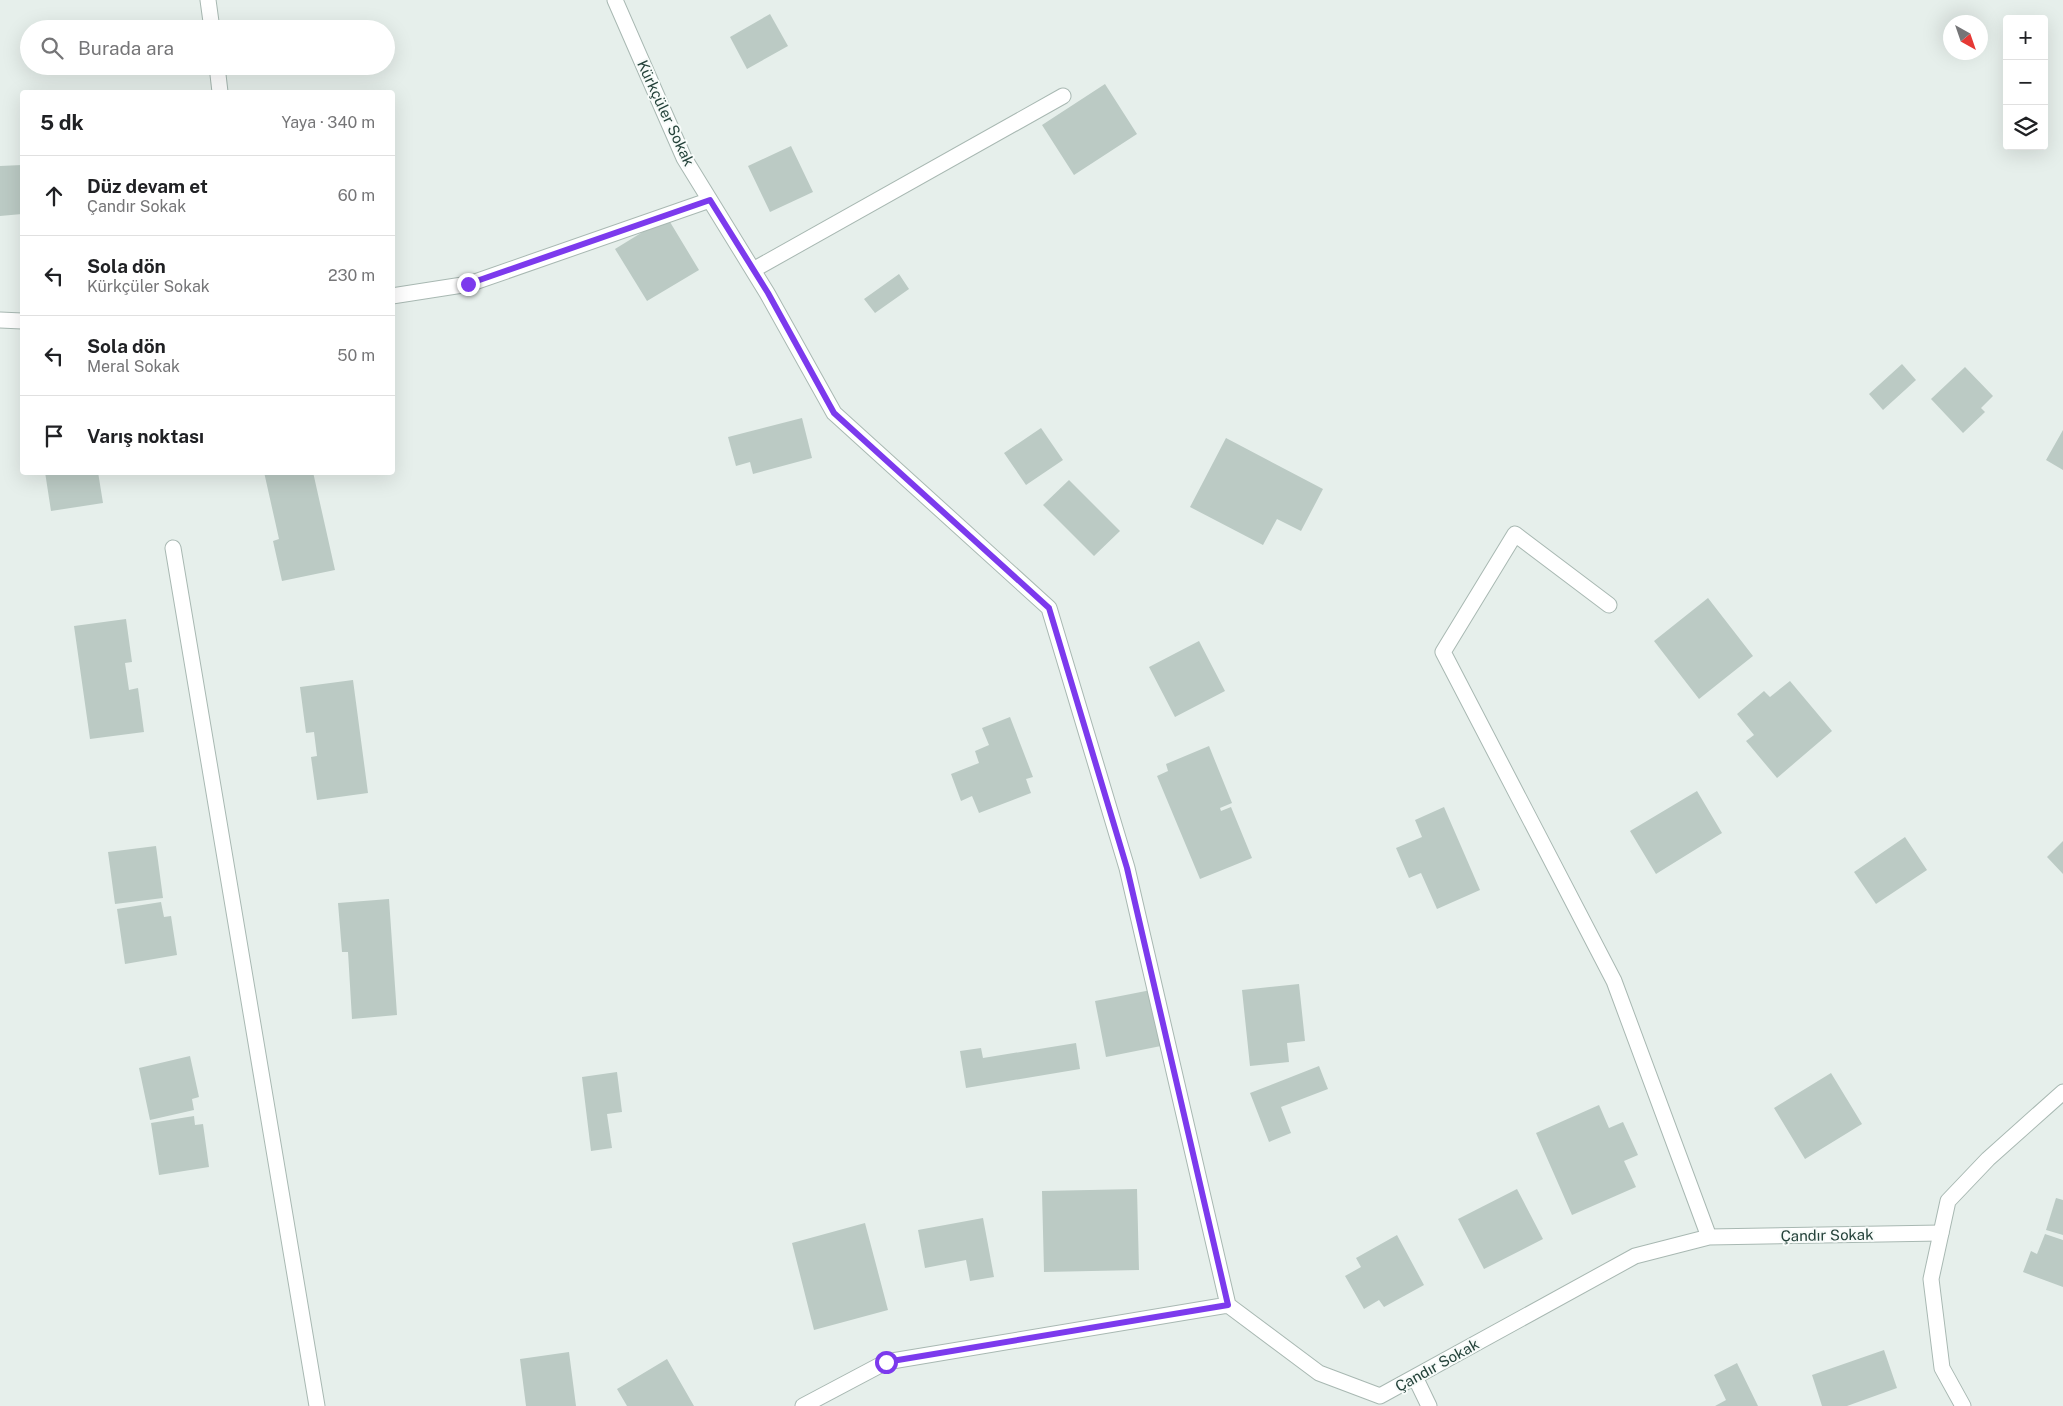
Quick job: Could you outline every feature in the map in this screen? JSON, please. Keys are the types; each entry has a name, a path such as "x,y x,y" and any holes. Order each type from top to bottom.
{"street":[{"path":"208,0 211,20"},
{"name":"Kürkçüler Sokak","path":"614,0 684,158 754,270 834,413 1049,608 1127,868 1228,1305"},
{"path":"218,75 220,90"},
{"path":"754,270 1063,96"},
{"path":"395,296 468,284 710,200"},
{"path":"0,320 20,321"},
{"path":"1609,605 1515,534 1443,652 1614,981 1709,1237"},
{"path":"174,548 317,1406"},
{"path":"1963,1406 1942,1368 1931,1279 1948,1201 1988,1159 2063,1092"},
{"name":"Çandır Sokak","path":"1228,1305 1319,1373 1379,1401 1415,1377 1635,1256 1709,1237 1941,1233"},
{"path":"803,1406 886,1362 1228,1305"},
{"path":"1415,1377 1429,1406"}],"building":[{"path":"770,14 788,46 747,69 730,37"},
{"path":"1105,84 1137,134 1074,175 1042,125"},
{"path":"791,146 813,192 770,212 748,166"},
{"path":"20,165 20,214 0,216 0,166"},
{"path":"667,217 699,270 647,301 615,249"},
{"path":"899,274 909,289 875,313 864,299"},
{"path":"1902,364 1916,380 1883,410 1869,394"},
{"path":"1965,367 1993,396 1981,408 1985,412 1963,433 1931,399"},
{"path":"802,418 812,458 753,474 750,462 736,466 728,437"},
{"path":"1041,428 1063,460 1026,485 1004,453"},
{"path":"2063,430 2063,470 2046,460"},
{"path":"1226,438 1323,489 1301,531 1277,519 1263,545 1190,507"},
{"path":"45,475 98,475 103,503 51,511"},
{"path":"265,475 314,475 335,570 282,581 273,541 279,539"},
{"path":"1069,480 1120,531 1094,556 1043,505"},
{"path":"1708,598 1753,656 1699,699 1654,641"},
{"path":"126,619 132,662 125,663 129,690 138,688 144,732 90,739 74,626"},
{"path":"1199,641 1225,691 1175,717 1149,667"},
{"path":"353,680 368,793 317,800 311,757 317,756 314,732 306,733 300,687"},
{"path":"1790,681 1832,731 1777,778 1746,741 1754,735 1737,714 1764,691 1770,697"},
{"path":"1010,717 1033,777 1026,779 1031,793 979,813 972,796 961,801 951,774 979,763 975,751 989,745 982,728"},
{"path":"1209,746 1232,803 1220,808 1221,811 1231,807 1252,858 1200,879 1157,776 1168,771 1166,764"},
{"path":"1697,791 1722,833 1656,874 1630,831"},
{"path":"1444,807 1480,890 1437,909 1421,873 1409,878 1396,848 1422,837 1415,820"},
{"path":"1905,837 1927,870 1876,904 1854,872"},
{"path":"2063,841 2063,874 2047,857"},
{"path":"156,846 163,898 115,904 108,852"},
{"path":"389,899 397,1015 352,1019 348,952 342,952 338,903"},
{"path":"161,902 164,917 171,916 177,955 125,964 117,909"},
{"path":"1299,984 1305,1041 1287,1043 1289,1062 1250,1066 1242,990"},
{"path":"1151,990 1161,1046 1106,1057 1095,1001"},
{"path":"1076,1043 1080,1069 966,1088 960,1051 981,1048 983,1058"},
{"path":"190,1056 199,1097 192,1099 194,1110 150,1120 139,1068"},
{"path":"1319,1066 1328,1089 1281,1107 1291,1133 1269,1142 1250,1093"},
{"path":"617,1072 622,1112 607,1114 612,1148 591,1151 582,1077"},
{"path":"1831,1073 1862,1124 1805,1159 1774,1108"},
{"path":"1599,1105 1609,1128 1623,1122 1638,1155 1624,1161 1636,1187 1572,1215 1536,1133"},
{"path":"194,1116 195,1125 203,1124 209,1167 159,1175 151,1123"},
{"path":"1137,1189 1139,1270 1044,1272 1042,1191"},
{"path":"1517,1189 1543,1239 1484,1269 1458,1219"},
{"path":"2056,1198 2063,1200 2063,1235 2046,1230"},
{"path":"983,1218 994,1277 970,1281 966,1260 925,1268 918,1230"},
{"path":"865,1223 888,1310 814,1330 792,1243"},
{"path":"2045,1234 2063,1240 2063,1287 2023,1272 2031,1251 2037,1254"},
{"path":"1397,1235 1424,1285 1384,1307 1379,1300 1364,1309 1345,1276 1361,1267 1356,1258"},
{"path":"1884,1350 1897,1388 1847,1406 1822,1406 1812,1375"},
{"path":"569,1352 576,1406 526,1406 520,1359"},
{"path":"667,1359 694,1406 627,1406 617,1389"},
{"path":"1737,1363 1758,1406 1715,1406 1726,1400 1714,1375"}],"route":[{"path":"468,284 710,200 768,293 834,413 1049,608 1127,868 1228,1305 886,1362"}]}
